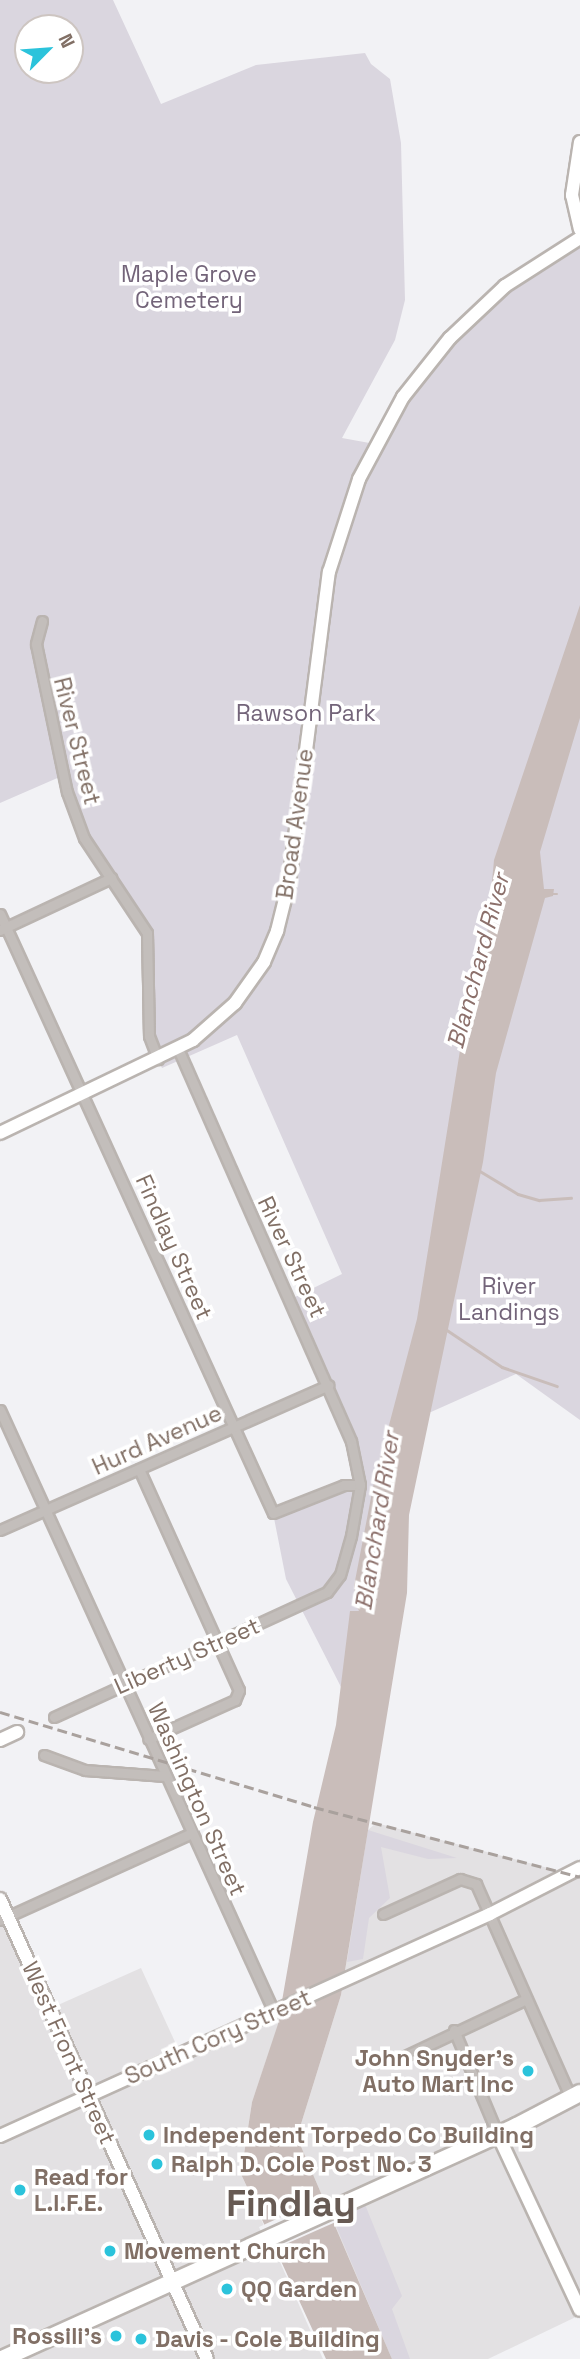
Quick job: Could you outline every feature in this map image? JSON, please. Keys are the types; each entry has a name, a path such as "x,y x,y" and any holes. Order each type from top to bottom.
{"highway":[{"path":"2,2359 498,2135 576,2095"}],"street":[{"path":"580,142 572,195 580,229"},
{"name":"Broad Avenue","path":"0,1133 178,1048 235,1003 264,962 277,931 289,883 329,572 375,444 415,380 469,318 527,270 580,238"},
{"name":"River Street","path":"42,621 36,644 62,775 84,838 147,933 149,1036 158,1059"},
{"path":"3,928 111,878"},
{"name":"Findlay Street","path":"0,914 3,928 83,1095 273,1513 344,1485 360,1485"},
{"name":"River Street","path":"178,1048 328,1385 356,1455 360,1485"},
{"name":"Hurd Avenue","path":"0,1530 328,1385"},
{"name":"Washington Street","path":"0,1410 274,2012"},
{"path":"139,1469 239,1690 235,1700 148,1739"},
{"name":"Liberty Street","path":"54,1717 320,1596 332,1587 345,1561 360,1485"},
{"path":"0,1740 17,1732"},
{"path":"44,1755 85,1770 165,1776"},
{"path":"4,1919 192,1833"},
{"name":"South Cory Street","path":"0,2136 490,1914 580,1868"},
{"path":"383,1914 460,1879 472,1880 490,1914 526,2000 576,2095"},
{"name":"West Front Street","path":"0,1899 4,1919 89,2096 207,2359"},
{"path":"403,2057 454,2030 526,2000"},
{"path":"454,2030 498,2135 580,2310"}],"shaded area":[{"path":"376,1823 571,1874 580,1868 580,2315 488,2359 392,2359 297,2137 341,1995 368,1830"},
{"path":"0,1899 49,2009 141,1968 181,2055 284,2008 252,2102 241,2174 323,2359 0,2359"}],"green space":[{"name":"Rawson Park","path":"0,0 113,0 161,104 256,65 365,53 371,64 390,79 401,143 405,300 395,340 342,438 375,444 432,358 489,299 580,238 580,1420 516,1374 431,1412 419,1412 371,1708 341,1687 286,1579 273,1513 359,1479 357,1461 291,1299 342,1274 237,1035 162,1068 151,1043 149,940 95,856 62,776 0,803"},
{"path":"368,1830 457,1858 428,1859 381,1847 390,1898 369,1918 363,1959 347,1962"},
{"path":"362,2197 402,2296 392,2309 410,2359 392,2359 331,2214"}],"water":[{"name":"Blanchard River","path":"580,605 580,718 540,852 544,889 554,889 553,896 545,898 496,1073 483,1162 409,1515 407,1593 341,1995 297,2137 392,2359 326,2359 241,2174 252,2102 278,2024 313,1822 336,1725 350,1611 359,1611 355,1603 363,1600 363,1596 355,1595 354,1586 374,1482 417,1319 465,1019 486,947 494,860"}],"pier":[{"path":"327,2196 338,2221 270,2251 259,2227"}],"waterway":[{"path":"480,1171 518,1194 539,1200 571,1198"},
{"path":"447,1330 502,1367 557,1386"}],"railway":[{"path":"0,1712 314,1807 580,1877"}],"place":[{"name":"John Snyder's Auto Mart Inc","path":"528,2071"},
{"name":"Independent Torpedo Co Building","path":"149,2135"},
{"name":"Ralph D. Cole Post No. 3","path":"157,2164"},
{"name":"Read for L.I.F.E.","path":"20,2190"},
{"name":"Movement Church","path":"110,2251"},
{"name":"QQ Garden","path":"227,2289"},
{"name":"Rossili's","path":"116,2336"},
{"name":"Davis - Cole Building","path":"141,2339"}],"district":[{"name":"Findlay","path":"291,2204"}],"park label":[{"name":"Maple Grove Cemetery","path":"189,287"},
{"name":"River Landings","path":"509,1299"}]}
